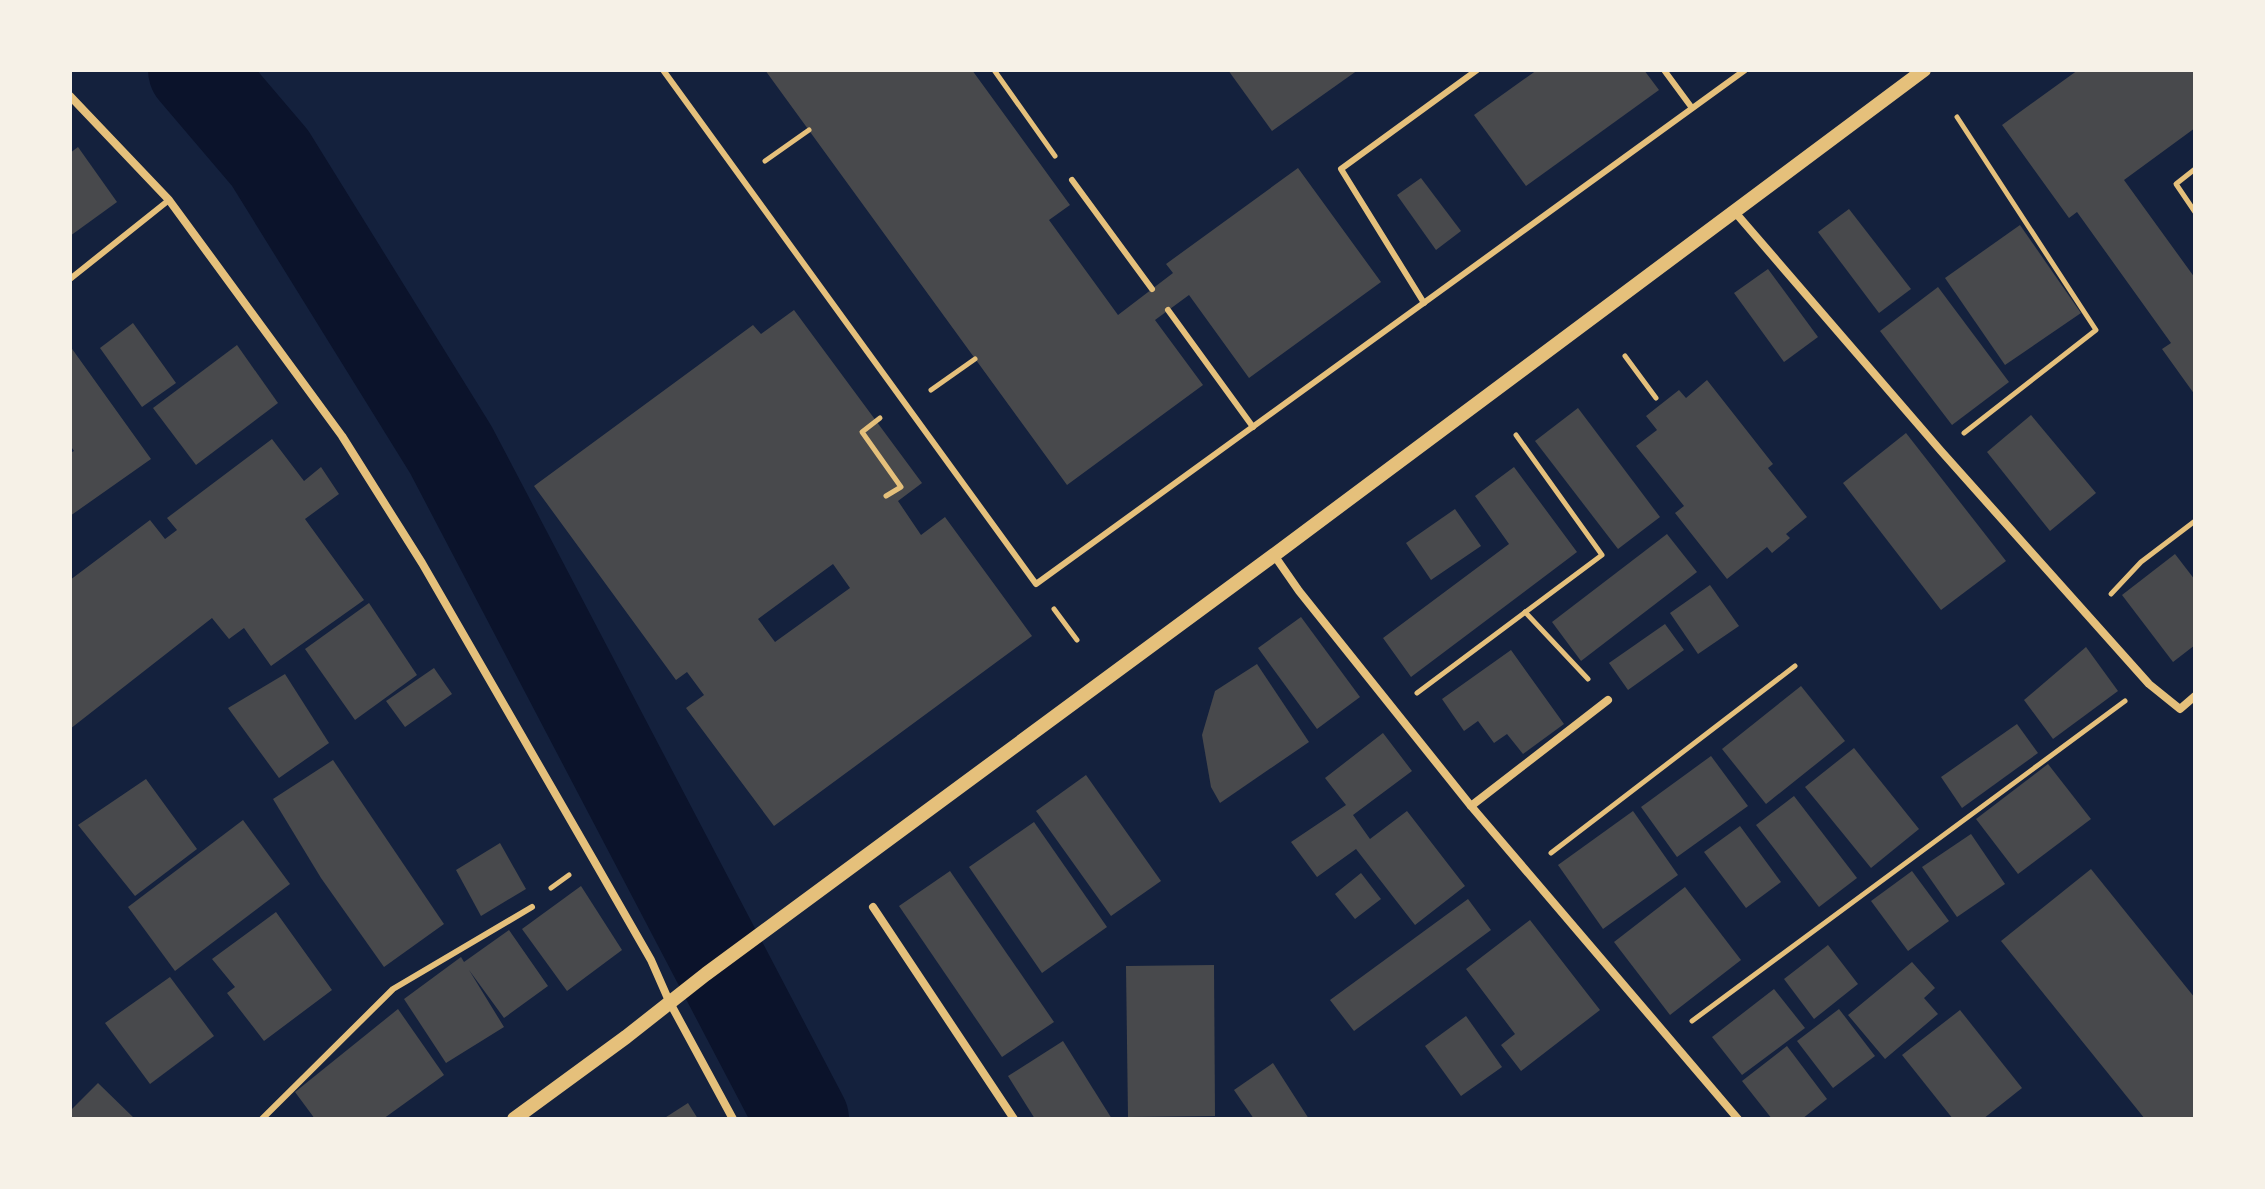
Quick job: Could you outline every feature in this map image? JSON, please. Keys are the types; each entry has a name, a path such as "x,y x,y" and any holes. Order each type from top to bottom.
{"street":[{"path":"514,1119 1924,70"},
{"path":"70,96 169,200 342,436 422,563 651,960 669,1001 733,1119"},
{"path":"1734,211 1941,451 2149,684 2180,709 2195,696"},
{"path":"1274,555 1299,591 1471,806 1738,1119"},
{"path":"1471,806 1608,700"},
{"path":"873,907 1014,1119"}],"lane":[{"path":"663,70 1036,584 1745,70"},
{"path":"1424,303 1341,169 1477,70"},
{"path":"1664,70 1692,108"},
{"path":"1072,180 1152,289"},
{"path":"70,279 169,200"},
{"path":"1168,310 1253,427"},
{"path":"262,1119 393,989 532,907"}],"path":[{"path":"994,70 1072,180"},
{"path":"1941,451 2096,330 1957,117"},
{"path":"741,178 809,130"},
{"path":"2195,169 2176,184 2195,212"},
{"path":"1625,356 1656,398"},
{"path":"908,407 975,359"},
{"path":"886,496 901,487 862,432 903,400"},
{"path":"1393,710 1602,555 1516,435"},
{"path":"2088,617 2141,562 2195,521"},
{"path":"1525,612 1608,700"},
{"path":"1067,626 1077,640"},
{"path":"1528,872 1795,666"},
{"path":"1669,1038 2149,684"},
{"path":"532,907 536,899 593,859"}],"building":[{"path":"765,70 972,70 1070,205 1049,220 1118,315 1173,273 1166,264 1298,168 1381,282 1249,378 1189,295 1155,320 1203,385 1067,485"},
{"path":"1228,70 1358,70 1272,131"},
{"path":"1537,70 1644,70 1659,90 1526,186 1474,115"},
{"path":"2078,70 2195,70 2195,128 2124,180 2195,278 2195,395 2162,349 2171,343 2077,212 2069,218 2002,125"},
{"path":"78,147 117,202 70,236 70,153"},
{"path":"1421,178 1461,231 1436,250 1397,195"},
{"path":"1849,209 1911,289 1879,313 1818,232"},
{"path":"2020,225 2081,313 2005,365 1945,278"},
{"path":"1768,269 1818,337 1784,362 1734,293"},
{"path":"1938,287 2009,382 1952,425 1880,331"},
{"path":"794,310 922,483 898,501 921,535 945,517 1032,636 774,826 686,708 704,695 687,672 676,680 534,486 753,325 761,334","holes":["833,564 850,588 775,642 758,619"]},
{"path":"133,323 176,383 142,407 100,348"},
{"path":"237,345 278,403 196,465 153,408"},
{"path":"70,346 151,459 70,516 70,453 74,451 70,445"},
{"path":"1707,380 1773,464 1768,468 1807,517 1786,534 1790,538 1772,553 1767,547 1727,579 1675,513 1684,506 1636,446 1657,430 1646,416 1679,390 1686,398"},
{"path":"1578,408 1660,517 1618,549 1535,441"},
{"path":"2031,415 2096,493 2050,531 1987,452"},
{"path":"1906,433 2006,561 1941,610 1843,483"},
{"path":"272,439 304,481 321,467 339,494 305,519 364,600 271,666 244,628 229,639 212,618 70,729 70,580 150,520 165,539 177,530 167,518"},
{"path":"1514,467 1577,552 1411,677 1383,638 1509,544 1475,496"},
{"path":"1455,509 1481,546 1431,580 1406,543"},
{"path":"1667,534 1697,572 1581,661 1552,622"},
{"path":"2175,554 2195,580 2195,645 2173,662 2122,595"},
{"path":"1710,585 1739,626 1698,654 1670,613"},
{"path":"369,603 417,675 355,720 305,649"},
{"path":"1301,617 1360,697 1317,729 1258,648"},
{"path":"1665,624 1684,650 1628,690 1609,663"},
{"path":"2086,647 2118,691 2053,739 2024,700"},
{"path":"1511,650 1564,724 1523,754 1507,734 1494,743 1478,721 1464,731 1442,699"},
{"path":"1257,664 1309,742 1220,803 1211,787 1202,735 1215,691"},
{"path":"434,668 452,694 405,727 386,701"},
{"path":"285,674 329,743 279,778 228,708"},
{"path":"1801,686 1845,741 1766,804 1722,749"},
{"path":"2017,724 2038,753 1962,808 1941,777"},
{"path":"1383,733 1412,771 1353,815 1370,839 1407,811 1465,886 1415,925 1356,849 1317,877 1291,842 1346,805 1325,778"},
{"path":"1854,748 1919,829 1871,868 1805,787"},
{"path":"1711,756 1748,806 1677,857 1641,807"},
{"path":"333,760 444,924 384,967 321,878 273,799"},
{"path":"2048,764 2091,819 2018,874 1976,819"},
{"path":"1086,775 1161,881 1111,916 1036,811"},
{"path":"146,779 197,849 135,896 78,825"},
{"path":"1794,796 1857,878 1819,907 1756,825"},
{"path":"1633,811 1678,875 1603,929 1558,865"},
{"path":"243,820 290,884 175,971 128,907"},
{"path":"1034,822 1107,927 1042,973 969,867"},
{"path":"1740,826 1781,882 1746,908 1704,852"},
{"path":"1971,834 2005,884 1957,917 1922,867"},
{"path":"500,843 526,889 481,916 456,870"},
{"path":"2091,869 2195,998 2195,1119 2145,1119 2001,941"},
{"path":"950,871 1054,1022 1002,1057 899,906"},
{"path":"1912,871 1949,921 1908,951 1871,901"},
{"path":"1361,873 1381,899 1355,919 1335,894"},
{"path":"581,886 622,950 567,991 522,929"},
{"path":"1685,887 1741,960 1670,1015 1614,942"},
{"path":"1468,899 1491,930 1354,1031 1330,1000"},
{"path":"276,912 332,990 264,1041 227,993 235,987 212,959"},
{"path":"1530,920 1600,1010 1521,1071 1501,1045 1515,1034 1466,969"},
{"path":"509,930 548,986 504,1018 469,970 504,1027 446,1063 404,999 461,957 464,962"},
{"path":"1828,945 1858,984 1814,1019 1784,979"},
{"path":"1912,962 1935,988 1924,998 1938,1014 1885,1059 1848,1015"},
{"path":"1214,965 1215,1116 1128,1117 1126,966"},
{"path":"170,977 214,1036 150,1084 105,1023"},
{"path":"1774,989 1805,1028 1742,1075 1712,1037"},
{"path":"398,1009 444,1075 383,1119 315,1119 295,1092"},
{"path":"1839,1009 1875,1056 1833,1088 1797,1041"},
{"path":"1960,1010 2022,1088 1983,1119 1953,1119 1902,1055"},
{"path":"1466,1016 1502,1067 1461,1096 1425,1046"},
{"path":"1063,1041 1112,1119 1035,1119 1008,1076"},
{"path":"1787,1046 1827,1099 1802,1119 1772,1119 1742,1081"},
{"path":"1273,1063 1309,1119 1254,1119 1234,1090"},
{"path":"98,1083 135,1119 70,1119 70,1111"},
{"path":"688,1103 698,1119 663,1119"}],"waterway":[{"path":"195,70 270,158 451,450 802,1119"}]}
